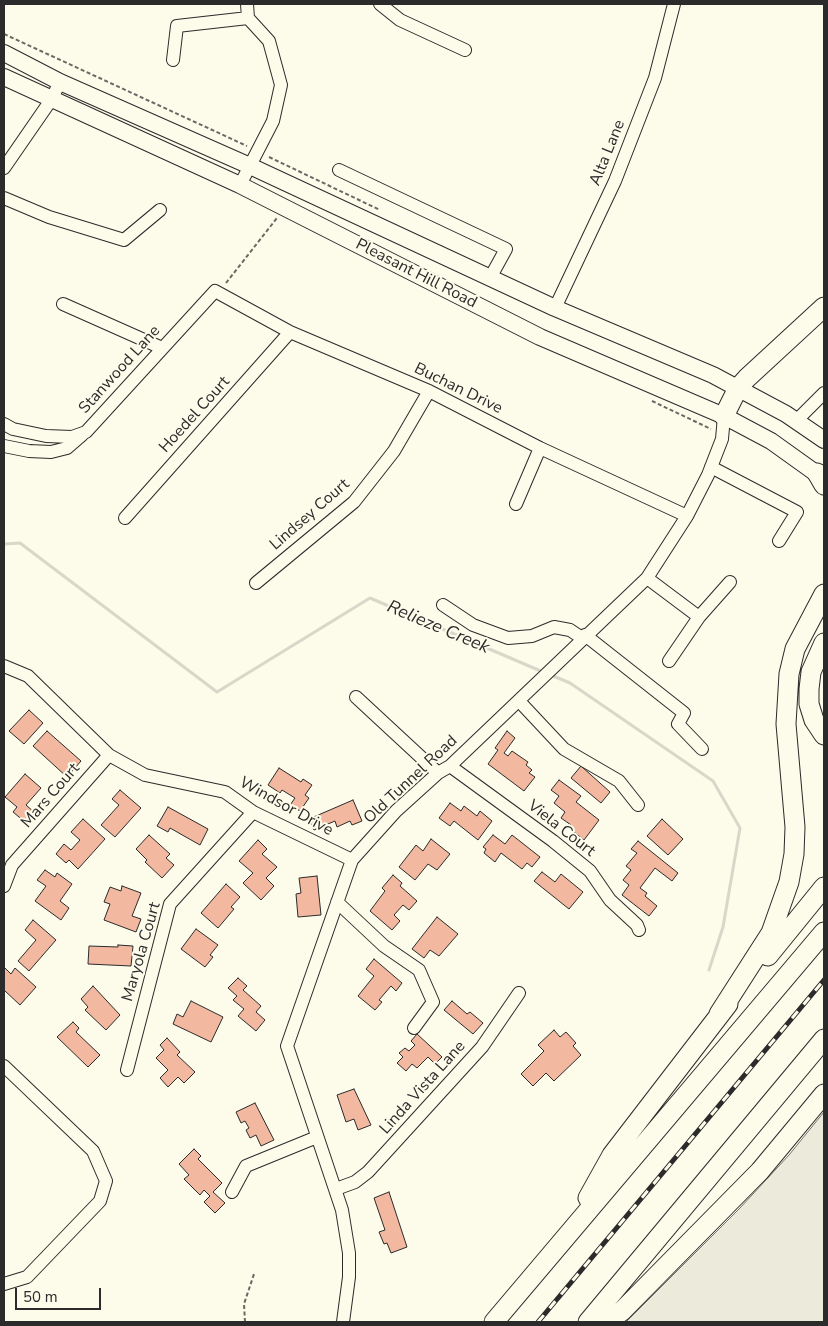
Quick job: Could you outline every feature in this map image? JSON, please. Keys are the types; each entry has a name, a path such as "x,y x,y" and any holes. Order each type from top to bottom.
{"highway":[{"path":"724,416 738,388 824,307"},
{"path":"719,1014 771,933 789,882 794,854 795,827 786,724 789,674 795,649 824,594"},
{"path":"824,643 811,672 809,689 812,712 824,735"},
{"path":"566,1236 612,1155 719,1014 824,887"},
{"path":"494,1322 824,932"},
{"path":"588,1322 824,1039"},
{"path":"607,1322 628,1305 760,1171 824,1094"}],"main road":[{"name":"Pleasant Hill Road","path":"4,53 60,82 250,166 555,308 738,388 796,421 824,440"},
{"name":"Pleasant Hill Road","path":"4,77 240,185 540,337 724,416 771,442 822,479"}],"street":[{"path":"240,185 273,121 280,85 269,41 248,18 247,4"},
{"path":"380,4 400,20 466,50"},
{"name":"Alta Lane","path":"555,308 614,181 655,78 674,4"},
{"path":"173,60 177,26 248,18"},
{"path":"4,168 51,100 60,82"},
{"path":"338,170 506,249 490,278"},
{"path":"4,198 49,217 124,240 160,210"},
{"name":"Buchan Drive","path":"217,292 290,332 429,392 540,448 687,516"},
{"name":"Stanwood Lane","path":"4,424 13,429 46,436 72,437 86,432 162,348 217,292"},
{"path":"63,304 162,348"},
{"name":"Hoedel Court","path":"124,518 290,332"},
{"name":"Lindsey Court","path":"256,583 354,502 394,451 429,392"},
{"path":"796,421 824,393"},
{"name":"Old Tunnel Road","path":"343,1322 349,1277 349,1253 344,1217 287,1046 352,860 396,811 438,773 450,766 646,578 687,516 712,467 722,439 724,416"},
{"path":"4,446 29,451 51,452 67,448 86,432"},
{"path":"516,504 540,448"},
{"path":"712,467 797,512 779,542"},
{"path":"646,578 700,617"},
{"path":"669,661 700,617 730,582"},
{"path":"443,605 473,625 508,638 532,636 554,626 584,636 684,713 678,724 702,749"},
{"name":"Windsor Drive","path":"4,666 28,676 109,755 145,775 225,792 253,812 352,860"},
{"path":"356,697 438,773"},
{"path":"519,701 564,749 619,781 638,804"},
{"name":"Mars Court","path":"4,886 12,865 109,755"},
{"name":"Viela Court","path":"450,766 553,841 590,871 610,900 637,925 639,930"},
{"name":"Maryola Court","path":"127,1070 170,904 253,812"},
{"path":"337,902 384,946 419,970 433,1002 414,1028"},
{"name":"Linda Vista Lane","path":"336,1189 362,1178 368,1172 482,1047 519,993"},
{"path":"4,1066 93,1151 106,1181 100,1201 27,1277 4,1284"},
{"path":"232,1192 246,1166 317,1137"}],"path":[{"path":"217,292 278,216"},
{"path":"245,1322 244,1304 254,1274"}],"shaded area":[{"path":"824,1112 824,1322 626,1322 740,1208 789,1155"}],"building":[{"path":"29,710 43,723 24,744 9,731"},
{"path":"47,731 81,761 67,777 33,746"},
{"path":"507,731 515,738 504,753 508,756 512,751 528,762 526,765 532,770 529,773 535,777 524,791 488,764 498,750 495,748"},
{"path":"581,766 610,792 601,803 571,778"},
{"path":"279,768 301,782 303,779 312,785 305,795 309,798 300,811 290,805 295,798 282,790 280,793 268,785"},
{"path":"25,774 41,788 26,805 34,812 25,822 13,812 17,807 5,797"},
{"path":"559,780 581,796 576,802 599,820 584,840 569,828 571,825 561,818 565,812 554,803 559,796 551,790"},
{"path":"120,790 141,808 115,837 101,825 119,805 112,799"},
{"path":"353,800 362,821 352,825 350,821 337,827 335,821 314,830 309,819"},
{"path":"450,803 461,811 464,806 477,816 480,811 492,821 478,840 454,821 450,826 439,818"},
{"path":"168,807 208,829 200,845 170,828 168,832 157,826"},
{"path":"83,819 105,839 78,869 69,860 66,863 56,854 64,844 71,850 80,840 71,832"},
{"path":"662,819 683,839 668,855 647,836"},
{"path":"149,835 170,854 166,858 174,865 162,878 145,862 147,860 136,849"},
{"path":"493,835 505,844 512,835 540,857 532,867 527,863 522,869 501,853 495,862 484,853 486,849 483,847"},
{"path":"431,839 450,854 437,870 428,864 415,880 399,867 416,845 423,851"},
{"path":"258,840 267,849 262,854 277,867 266,878 274,886 261,900 243,883 253,873 239,861"},
{"path":"638,841 678,873 672,881 655,868 640,888 647,893 645,896 657,906 649,916 622,895 629,885 623,880 631,870 626,866 637,853 631,849"},
{"path":"45,870 55,877 57,873 72,884 60,901 69,908 61,920 35,901 46,886 37,880"},
{"path":"542,872 555,882 561,874 583,892 569,909 534,881"},
{"path":"393,875 402,883 400,886 417,901 409,910 403,905 394,915 400,921 392,930 370,911 385,891 382,888"},
{"path":"317,876 321,915 298,917 296,894 301,893 299,878"},
{"path":"226,884 240,897 231,907 234,909 218,928 201,913"},
{"path":"122,886 141,893 132,916 141,919 136,932 104,920 110,904 104,902 110,887 121,891"},
{"path":"437,917 458,934 439,956 430,950 424,958 412,949"},
{"path":"33,920 56,940 29,971 18,961 36,940 25,930"},
{"path":"196,929 218,945 210,955 213,957 205,967 181,949"},
{"path":"118,945 133,946 131,966 88,964 89,946 118,947"},
{"path":"374,959 402,983 396,991 391,986 379,1000 382,1002 375,1010 358,996 374,976 366,969"},
{"path":"4,967 11,974 15,968 36,987 20,1005 4,990"},
{"path":"238,978 247,986 243,990 261,1006 256,1012 265,1020 256,1031 238,1016 244,1009 233,1000 237,996 228,988"},
{"path":"93,986 120,1015 106,1030 85,1010 88,1007 81,999"},
{"path":"191,1001 223,1017 211,1042 173,1024 177,1014 183,1017"},
{"path":"452,1001 467,1014 470,1012 483,1023 473,1034 444,1010"},
{"path":"73,1022 79,1028 76,1032 100,1055 88,1067 57,1037"},
{"path":"554,1030 560,1037 566,1032 576,1043 573,1046 581,1055 554,1081 546,1073 533,1086 521,1074 544,1051 538,1045"},
{"path":"417,1034 442,1057 435,1064 428,1057 417,1068 412,1064 406,1071 397,1063 403,1057 399,1053 405,1048 409,1051 415,1045 411,1041"},
{"path":"167,1038 180,1052 177,1055 195,1072 184,1083 178,1077 168,1087 160,1078 168,1070 156,1058 164,1050 160,1045"},
{"path":"354,1089 371,1125 358,1130 354,1119 346,1122 337,1095"},
{"path":"255,1103 274,1140 261,1146 256,1135 250,1138 246,1130 249,1128 245,1121 241,1123 236,1112"},
{"path":"194,1149 201,1156 198,1159 222,1183 213,1192 225,1203 215,1213 204,1202 210,1196 204,1190 200,1195 184,1179 189,1175 179,1164"},
{"path":"389,1192 407,1247 391,1253 387,1243 384,1244 379,1232 385,1230 374,1198"}],"waterway":[{"name":"Relieze Creek","path":"4,544 20,543 217,692 370,598 543,672"},
{"name":"Relieze Creek","path":"551,675 570,683 713,781 740,828 723,927 709,970"}],"railway":[{"path":"538,1322 824,980"}]}
